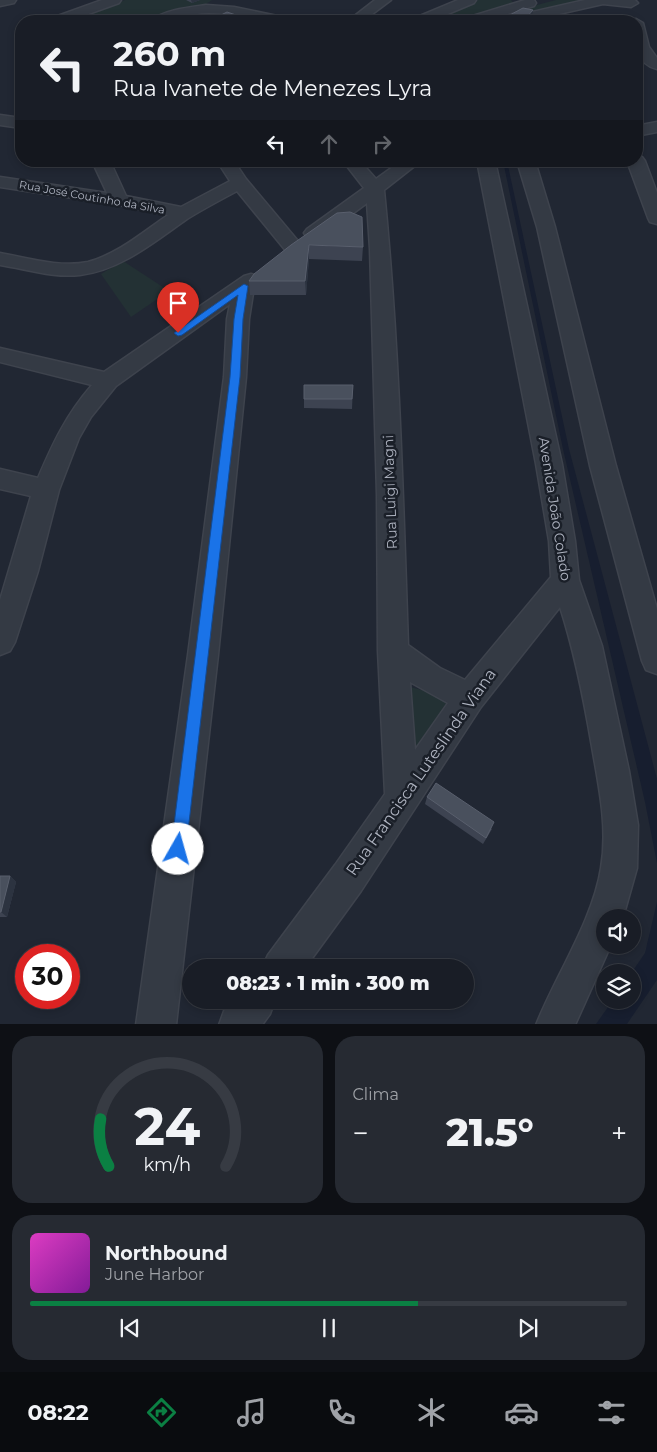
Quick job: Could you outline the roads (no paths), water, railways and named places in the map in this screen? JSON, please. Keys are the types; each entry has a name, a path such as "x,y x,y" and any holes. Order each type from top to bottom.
{"street":[{"path":"0,2 10,0"},
{"path":"73,15 114,0"},
{"path":"434,15 469,0"},
{"path":"513,15 603,0 631,1 634,15"},
{"path":"361,15 378,1"},
{"path":"175,15 182,10 202,7 252,15"},
{"path":"530,15 542,11"},
{"path":"643,49 656,63"},
{"path":"0,120 15,122"},
{"path":"643,130 657,127"},
{"path":"104,167 119,200"},
{"path":"229,167 240,183 270,265"},
{"path":"357,167 375,189"},
{"path":"0,640 24,571 46,490 67,438 82,412 108,381 341,215 405,167"},
{"name":"Avenida João Colado","path":"487,167 549,464 562,541 565,580 587,646 597,688 621,825 619,868 606,914 554,1024"},
{"path":"528,167 546,228 603,466 657,661"},
{"path":"638,167 657,218"},
{"name":"Rua José Coutinho da Silva","path":"0,182 119,200 184,213"},
{"path":"0,259 53,268 80,269 92,266 126,251 184,213 240,183"},
{"name":"Rua Luigi Magni","path":"375,189 380,249 390,496 393,651 402,796"},
{"path":"341,215 377,223"},
{"path":"156,1024 203,655 235,377 238,319 270,265"},
{"path":"0,355 108,381"},
{"path":"0,479 46,490"},
{"name":"Rua Francisca Luteslinda Viana","path":"288,959 348,878 470,697 565,580"},
{"path":"393,651 421,675 450,690 470,697"},
{"path":"238,1024 249,1009"}],"water":[{"path":"504,167 508,167 569,449 657,779 657,863 645,802 563,449"},
{"path":"657,902 657,980 641,1003 641,964 637,964 645,953"},
{"path":"607,1009 637,1009 627,1024 596,1024"}]}
